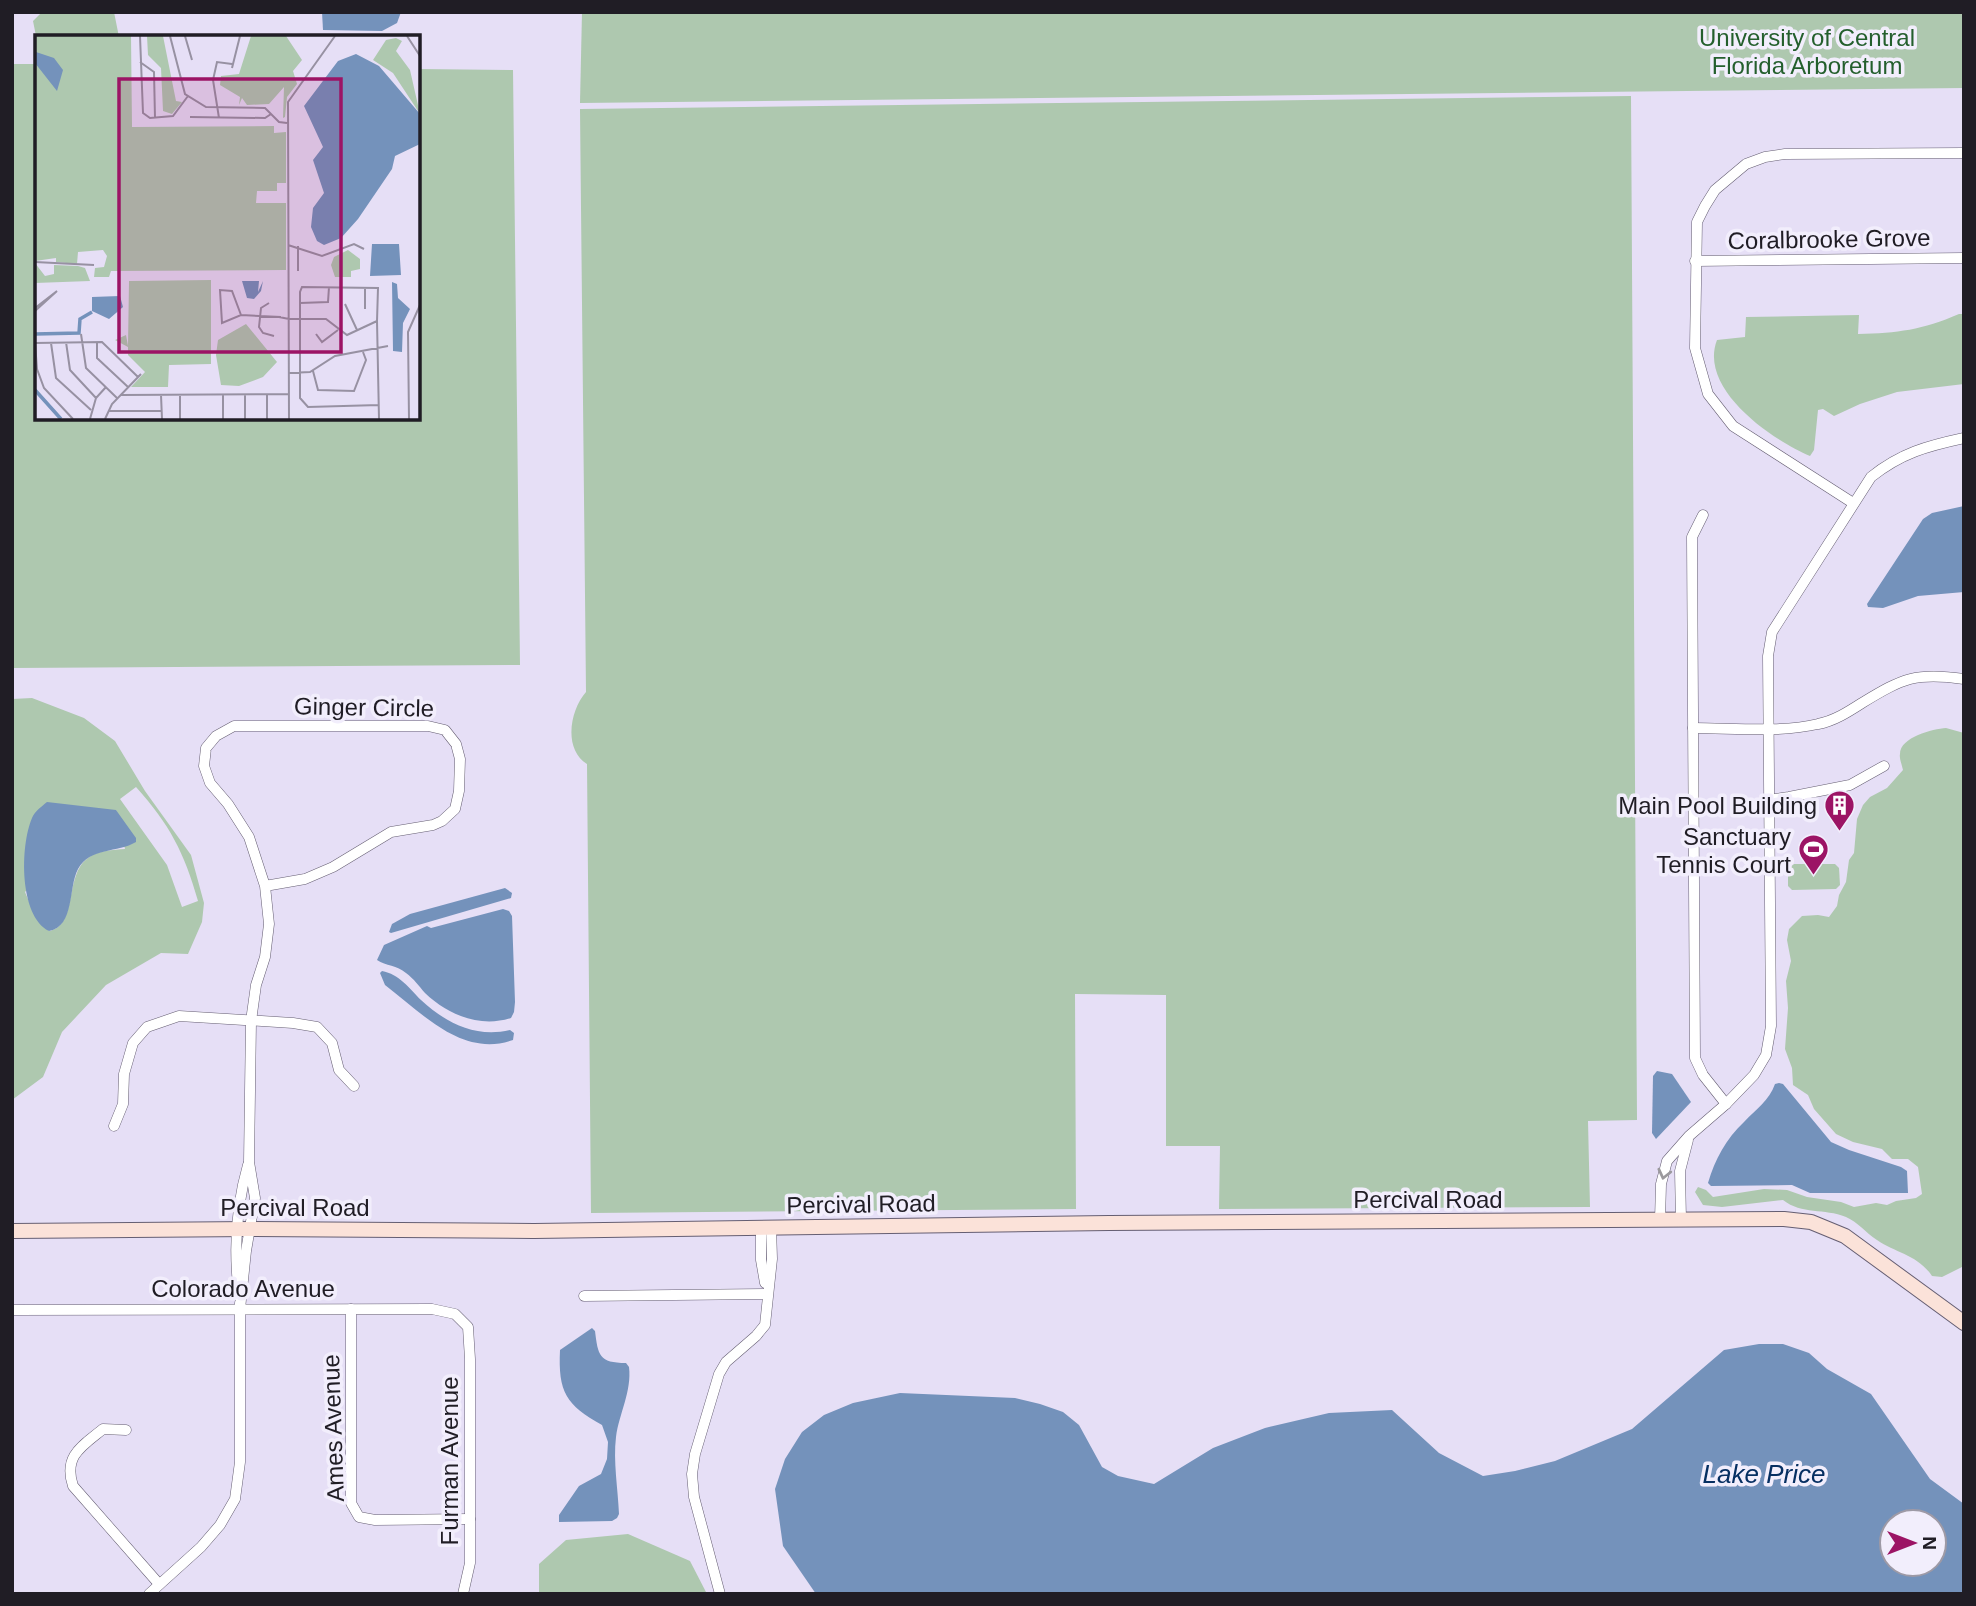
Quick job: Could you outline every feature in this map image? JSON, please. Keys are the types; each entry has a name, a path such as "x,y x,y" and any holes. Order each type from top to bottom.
{"street":[{"path":"1853,503 1733,426 1708,394 1695,348 1697,222 1715,190 1746,164 1765,157 1964,153"},
{"name":"Coralbrooke Grove","path":"1695,261 1964,258"},
{"path":"1660,1220 1661,1184 1667,1161 1689,1136 1754,1075 1766,1055 1770,1026 1768,656 1772,632 1871,477 1891,461 1926,446 1964,438"},
{"path":"1703,515 1692,537 1695,1058 1703,1075 1726,1104"},
{"path":"1693,728 1792,728 1820,724 1841,716 1885,688 1906,679 1933,675 1964,679"},
{"name":"Ginger Circle","path":"233,726 428,726 445,730 456,744 460,759 459,791 455,809 442,821 391,832 333,867 304,879 265,886 249,837 211,783 204,766 206,748 216,736 233,726"},
{"path":"1768,800 1850,785 1884,765"},
{"path":"244,1229 255,1198 249,1162 251,1021 269,924 265,886"},
{"path":"114,1126 123,1104 124,1074 133,1044 147,1027 179,1016 317,1027 332,1044 339,1070 354,1086"},
{"path":"1681,1220 1680,1171 1689,1136"},
{"path":"149,1594 201,1547 220,1525 235,1499 240,1462 240,1309 246,1251 240,1193 249,1162"},
{"name":"Percival Road","path":"12,1231 534,1231 1784,1219 1811,1222 1845,1236 1964,1324"},
{"path":"720,1594 694,1497 692,1474 695,1454 719,1374 726,1362 765,1325 768,1314 766,1228"},
{"path":"584,1296 768,1294"},
{"name":"Ames Avenue","path":"351,1309 351,1503 359,1517 375,1520 470,1519"},
{"name":"Colorado Avenue","path":"12,1310 432,1309 455,1314 468,1327"},
{"name":"Furman Avenue","path":"463,1594 470,1563 471,1359 468,1327"},
{"path":"126,1430 103,1429 76,1451 68,1473 73,1486 159,1584"}],"green space":[{"path":"42,12 114,12 119,35 36,35 33,21"},
{"name":"University of Central Florida Arboretum","path":"582,12 1964,12 1964,88 580,103"},
{"path":"12,64 35,64 35,420 420,420 420,69 513,70 520,665 12,668"},
{"path":"1631,96 1637,1120 1588,1121 1590,1207 1219,1209 1220,1146 1166,1146 1166,995 1075,994 1076,1209 591,1213 587,764 574,749 571,729 576,709 586,692 580,109"},
{"path":"1964,314 1964,384 1897,392 1834,416 1823,409 1818,410 1814,450 1810,456 1759,425 1728,394 1718,377 1714,358 1717,340 1745,337 1746,317 1859,315 1858,334 1910,330"},
{"path":"32,698 84,718 115,741 145,791 191,855 204,903 202,922 188,954 161,953 106,985 62,1032 43,1077 12,1100 12,699","holes":["136,787 167,827 187,868 198,901 182,907 167,865 120,799","103,810 116,810 125,849 96,853 88,858 76,876 64,920 49,931 36,918 25,892"]},
{"path":"1946,728 1964,733 1964,1266 1942,1277 1932,1276 1920,1263 1877,1240 1846,1217 1805,1210 1783,1200 1722,1207 1703,1205 1695,1192 1698,1187 1713,1197 1764,1189 1787,1190 1854,1207 1876,1203 1887,1205 1922,1194 1918,1167 1908,1159 1892,1159 1882,1149 1853,1142 1836,1134 1814,1109 1808,1095 1793,1085 1792,1068 1785,1049 1788,1008 1786,981 1791,961 1787,940 1789,929 1802,916 1829,917 1837,906 1846,882 1849,860 1854,853 1857,819 1870,797 1887,788 1903,770 1901,748 1918,735"},
{"name":"Sanctuary Tennis Court","path":"1794,864 1835,864 1839,868 1840,885 1836,889 1792,890 1788,886 1788,869"},
{"path":"628,1534 690,1561 707,1594 539,1594 539,1564 566,1540"}],"water":[{"path":"322,12 401,12 397,23 382,31 323,30"},
{"path":"1964,506 1964,592 1918,596 1883,608 1868,607 1867,604 1923,519 1932,513"},
{"path":"47,802 116,810 136,838 136,842 97,854 83,862 75,877 67,914 57,928 49,931 39,923 32,911 27,896 24,862 32,818"},
{"path":"505,888 512,893 511,898 389,932 392,924 410,914"},
{"path":"503,909 509,911 512,916 515,1002 511,1018 488,1021 465,1018 434,1001 403,970 377,960 384,945 427,926 431,928"},
{"path":"382,971 399,979 421,1000 451,1022 485,1032 510,1030 514,1033 513,1040 494,1044 477,1043 444,1030 385,985 380,973"},
{"path":"1657,1071 1672,1074 1691,1102 1656,1139 1652,1133 1653,1076"},
{"path":"1775,1084 1783,1084 1831,1142 1907,1171 1908,1193 1810,1193 1792,1185 1711,1186 1708,1183 1711,1174 1727,1142 1766,1100"},
{"path":"592,1328 602,1356 610,1361 626,1363 629,1367 629,1385 615,1446 619,1514 612,1521 559,1522 559,1515 579,1486 601,1474 607,1459 608,1442 602,1425 572,1404 561,1377 560,1350"},
{"name":"Lake Price","path":"1759,1344 1783,1344 1809,1353 1827,1369 1871,1394 1930,1479 1964,1504 1964,1594 816,1594 783,1546 775,1489 785,1459 802,1432 824,1415 853,1403 900,1393 1015,1398 1063,1412 1079,1425 1102,1467 1118,1476 1154,1484 1213,1448 1265,1428 1329,1413 1392,1410 1439,1453 1483,1476 1555,1461 1632,1429 1724,1350"}],"place":[{"name":"Main Pool Building","path":"1840,832"},
{"name":"Sanctuary Tennis Court","path":"1814,877"}]}
